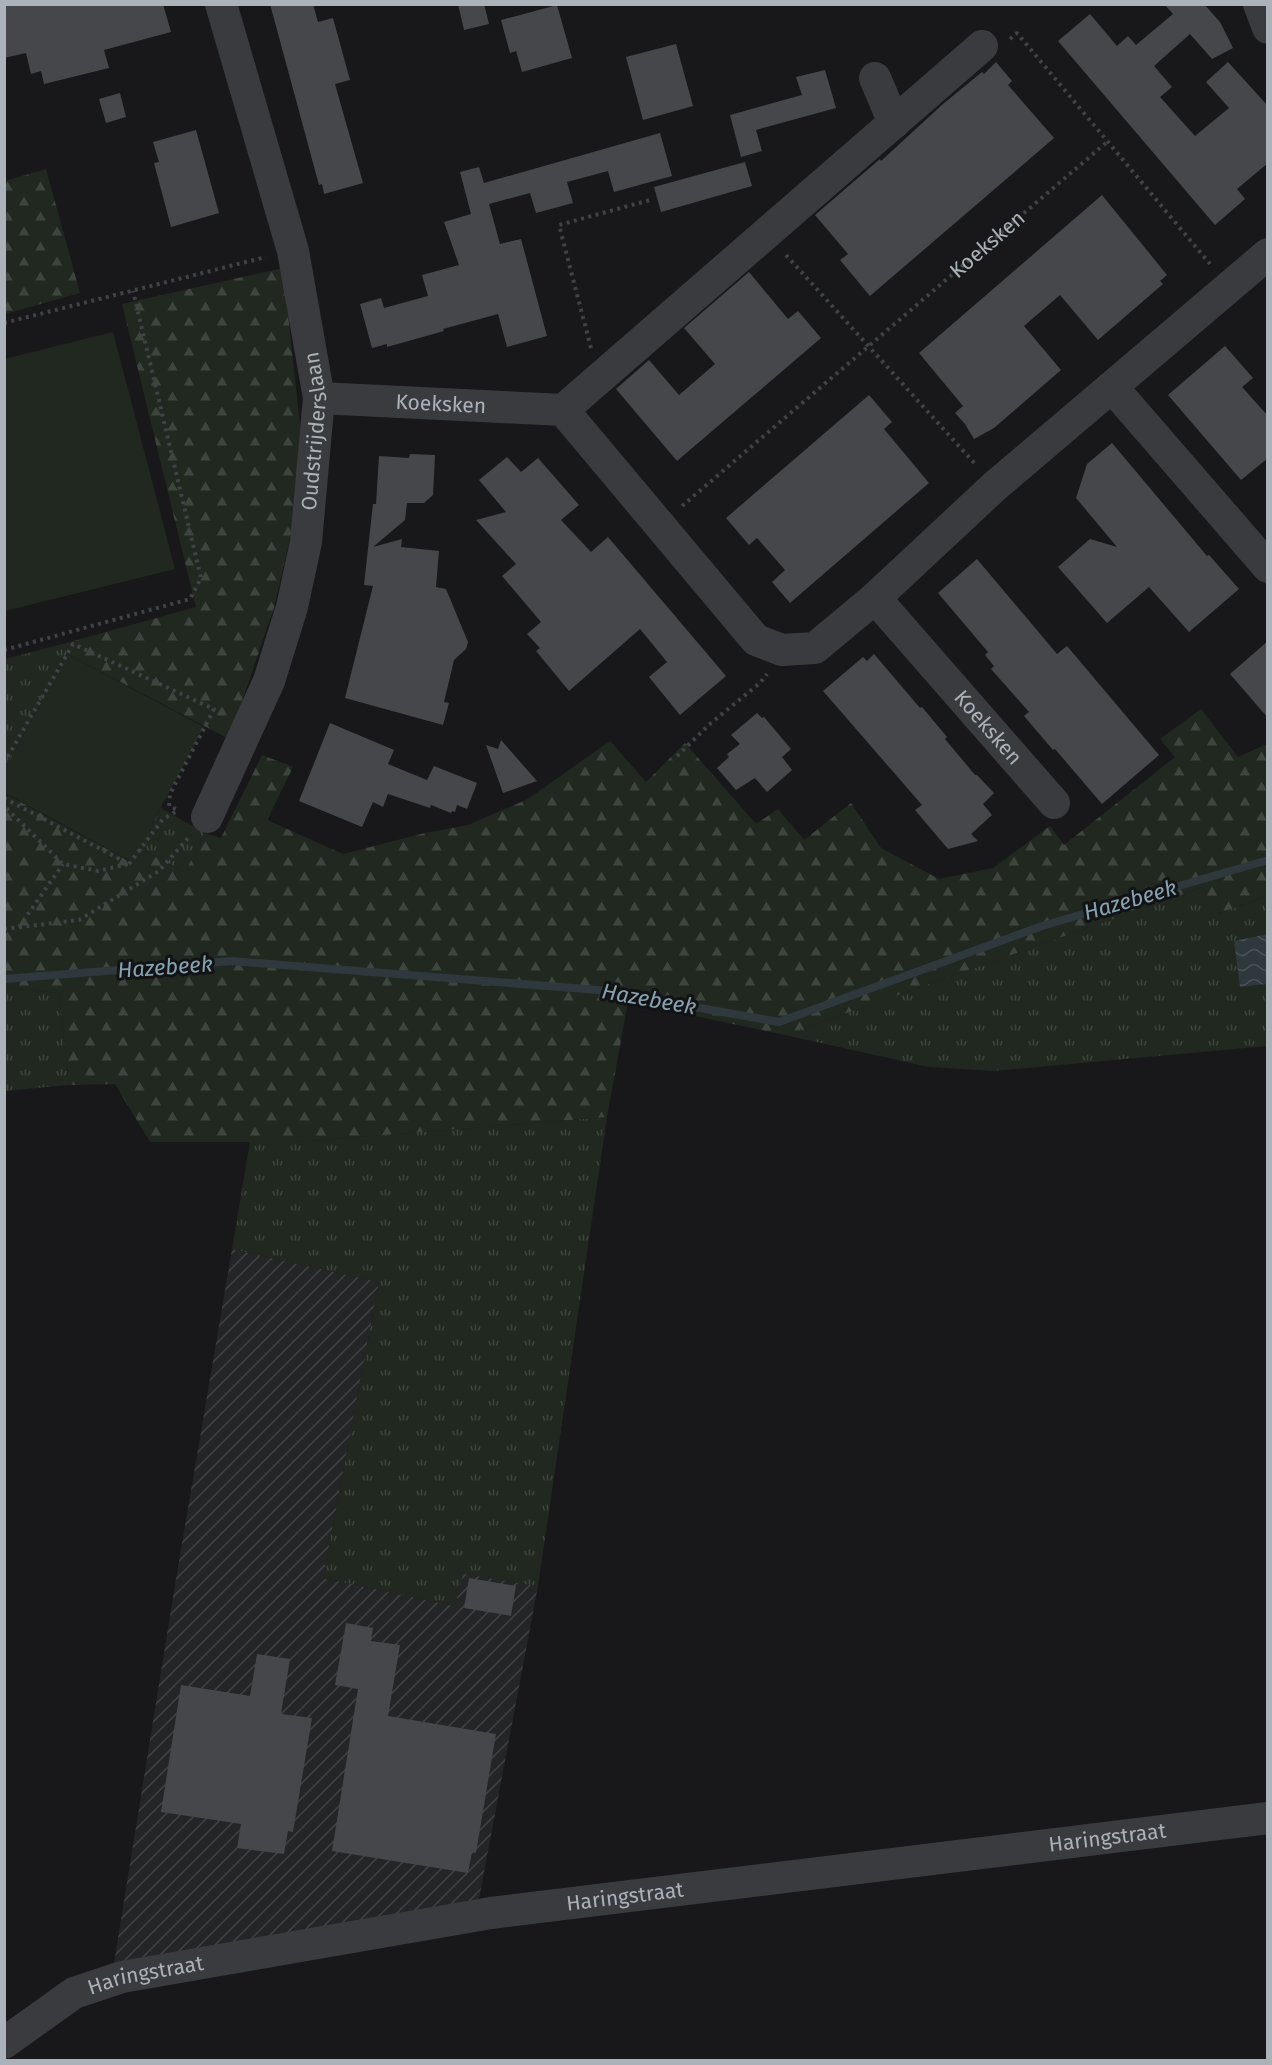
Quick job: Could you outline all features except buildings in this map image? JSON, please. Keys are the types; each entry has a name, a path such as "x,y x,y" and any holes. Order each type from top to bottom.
{"street":[{"name":"Oudstrijderslaan","path":"196,816 269,681 292,607 306,543 319,398 293,251 221,4"},
{"path":"1259,4 1268,28"},
{"path":"982,46 563,410 756,640 782,650 815,648 875,598 995,486 1268,254"},
{"path":"875,78 894,123"},
{"path":"1112,387 1268,567"},
{"name":"Koeksken","path":"319,398 563,410"},
{"name":"Koeksken","path":"875,598 1054,803"},
{"name":"Haringstraat","path":"4,2043 74,1993 122,1977 491,1913 1268,1818"}],"path":[{"path":"982,46 995,52 1017,33 1229,287"},
{"name":"Koeksken","path":"660,526 1107,141"},
{"path":"599,379 559,225 650,200"},
{"path":"767,233 995,486"},
{"path":"4,323 293,251"},
{"path":"4,650 190,599 201,578 133,291"},
{"path":"4,763 73,644 214,709 170,794 169,806 196,816"},
{"path":"677,756 711,723 760,683 782,650"},
{"path":"4,798 129,864"},
{"path":"4,806 63,864 98,871 129,864 162,819 196,816"},
{"path":"4,929 80,920 159,871 196,816"},
{"path":"18,928 63,864"}],"shaded area":[{"path":"232,1249 379,1282 323,1578 455,1606 462,1573 538,1586 478,1904 114,1963 175,1585"}],"green space":[{"path":"46,169 80,293 5,314 5,181"},
{"path":"283,268 304,462 293,525 274,608 229,739 67,654 66,643 196,607 122,304"},
{"path":"113,332 175,569 5,611 5,359"},
{"path":"66,643 67,654 5,770 5,659"},
{"path":"67,654 204,727 132,862 5,793 5,770"},
{"path":"1201,709 1238,757 1267,744 1267,896 1217,914 1203,887 785,1035 628,1002 607,1117 297,1142 150,1142 115,1084 69,1085 59,993 5,988 4,793 131,862 139,848 185,872 205,833 221,838 262,755 293,767 267,820 343,854 425,833 468,825 528,799 610,741 646,782 685,743 756,824 778,809 804,840 851,803 881,848 939,879 993,868 1050,826 1064,845 1175,757 1160,739"},
{"path":"161,808 205,833 185,872 139,848"},
{"path":"1203,887 1218,914 1267,896 1267,934 1235,941 1240,987 1267,984 1267,1046 994,1071 929,1067 785,1035"},
{"path":"5,988 59,993 69,1085 5,1091"},
{"path":"607,1117 538,1586 463,1574 455,1606 323,1578 379,1282 232,1249 250,1142 297,1142"}],"water":[{"path":"1267,934 1267,984 1240,987 1234,941"}],"waterway":[{"name":"Hazebeek","path":"4,979 232,961 598,990 779,1022 1042,926 1268,860"}]}
